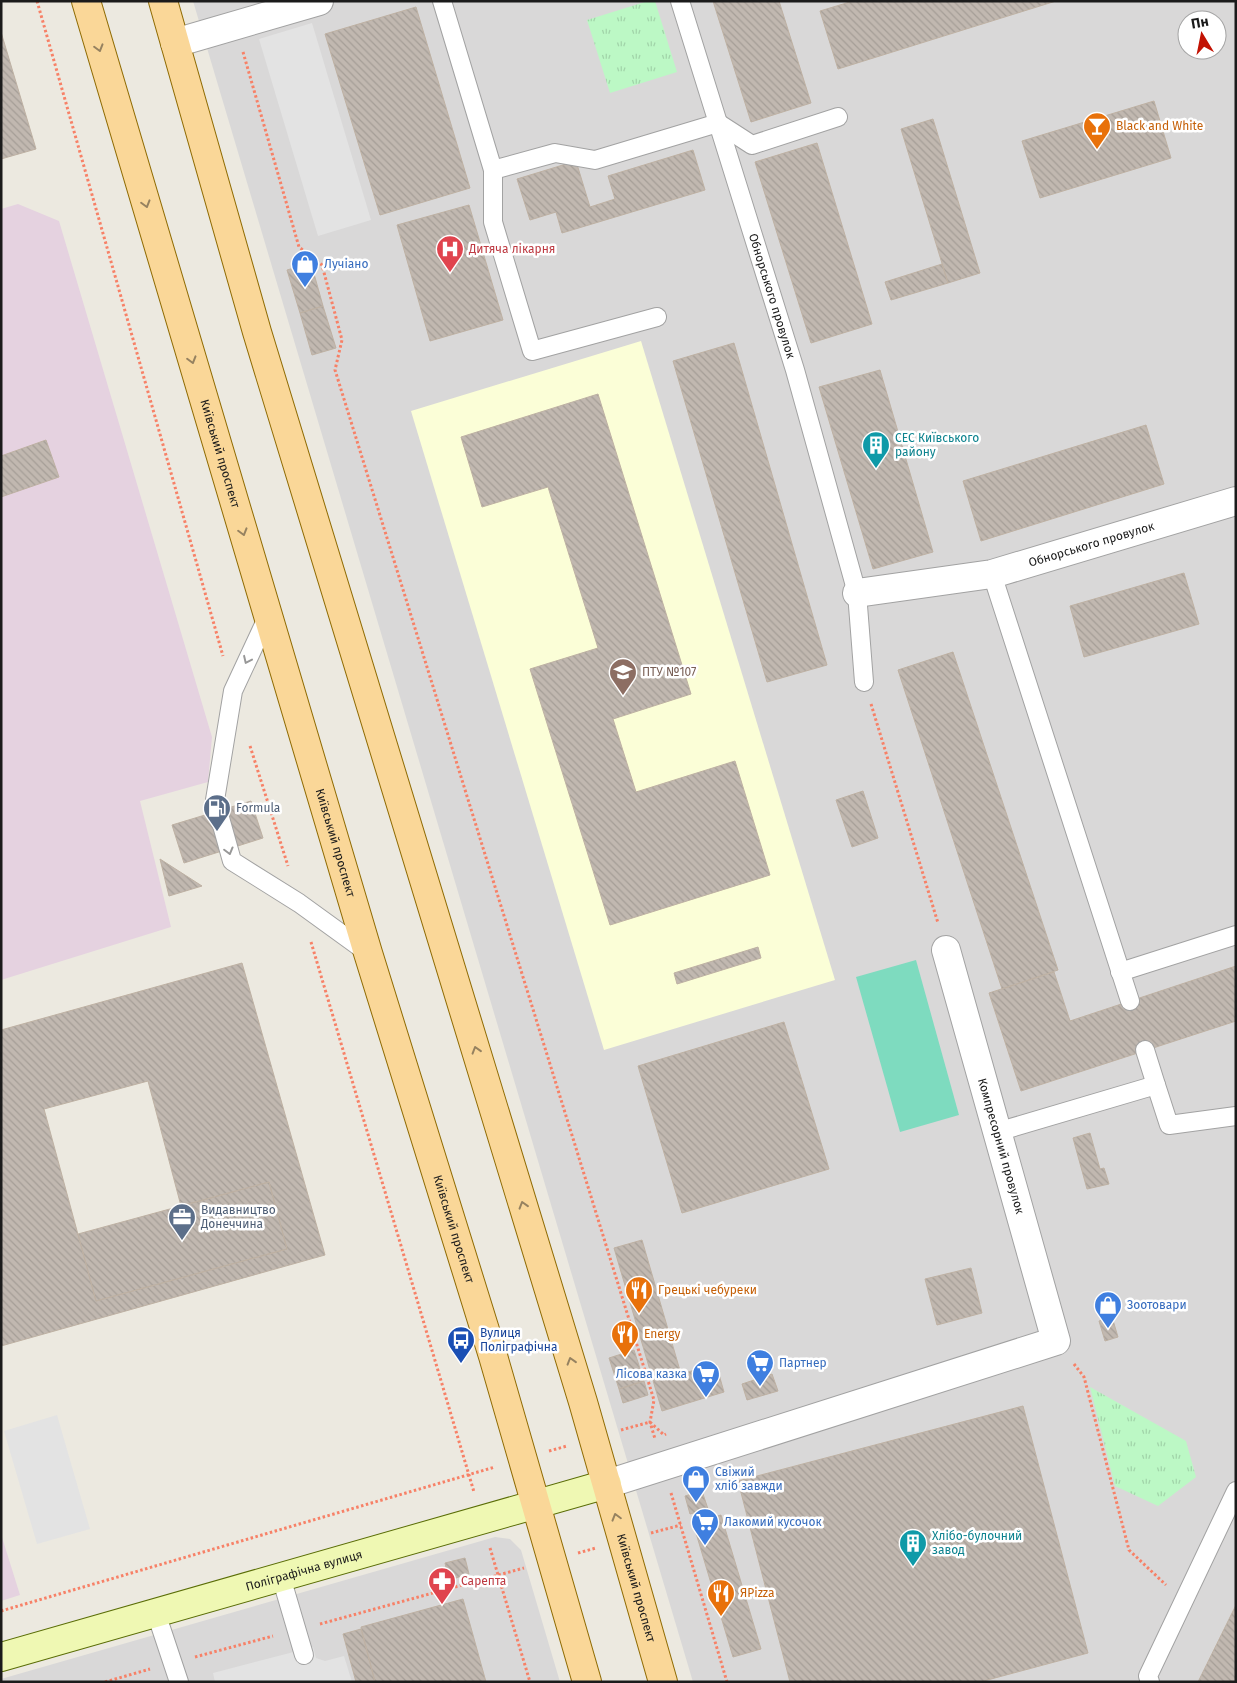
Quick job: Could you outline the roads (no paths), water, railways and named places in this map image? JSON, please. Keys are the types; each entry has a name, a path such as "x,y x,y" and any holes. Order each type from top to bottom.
{"main road":[{"name":"Київський проспект","path":"86,1 368,953 493,1356 587,1682"},
{"name":"Київський проспект","path":"163,1 257,332 583,1402 663,1682"}],"street":[{"path":"175,43 319,1"},
{"name":"Обнорського провулок","path":"857,593 992,574 1236,501"},
{"name":"Компресорний провулок","path":"607,1484 1056,1341 946,950"},
{"name":"Поліграфічна вулиця","path":"1,1657 607,1484"}],"lane":[{"path":"442,1 493,170 493,222 532,351 656,318"},
{"name":"Обнорського провулок","path":"680,1 795,370 857,593 864,682"},
{"path":"493,170 555,153 595,160 718,123 752,145 838,117"},
{"path":"992,574 1130,1001"},
{"path":"268,616 233,691 215,800 232,861 299,903 368,953"},
{"path":"1120,972 1236,935"},
{"path":"1145,1050 1169,1126 1236,1116"},
{"path":"997,1132 1156,1085"},
{"path":"1150,1682 1148,1676 1236,1491"},
{"path":"281,1577 304,1655"},
{"path":"156,1613 178,1682"}],"place":[{"name":"Black and White","path":"1097,150"},
{"name":"Дитяча лікарня","path":"450,273"},
{"name":"Лучіано","path":"305,288"},
{"name":"СЕС Київського району","path":"876,469"},
{"name":"ПТУ №107","path":"623,696"},
{"name":"Formula","path":"217,832"},
{"name":"Видавництво Донеччина","path":"182,1241"},
{"name":"Грецькі чебуреки","path":"639,1314"},
{"name":"Зоотовари","path":"1108,1329"},
{"name":"Energy","path":"625,1358"},
{"name":"Вулиця Поліграфічна","path":"461,1364"},
{"name":"Партнер","path":"760,1387"},
{"name":"Лісова казка","path":"706,1398"},
{"name":"Свіжий хліб завжди","path":"696,1503"},
{"name":"Лакомий кусочок","path":"705,1546"},
{"name":"Хлібо-булочний завод","path":"913,1567"},
{"name":"Сарепта","path":"442,1605"},
{"name":"ЯPizza","path":"721,1617"}]}
